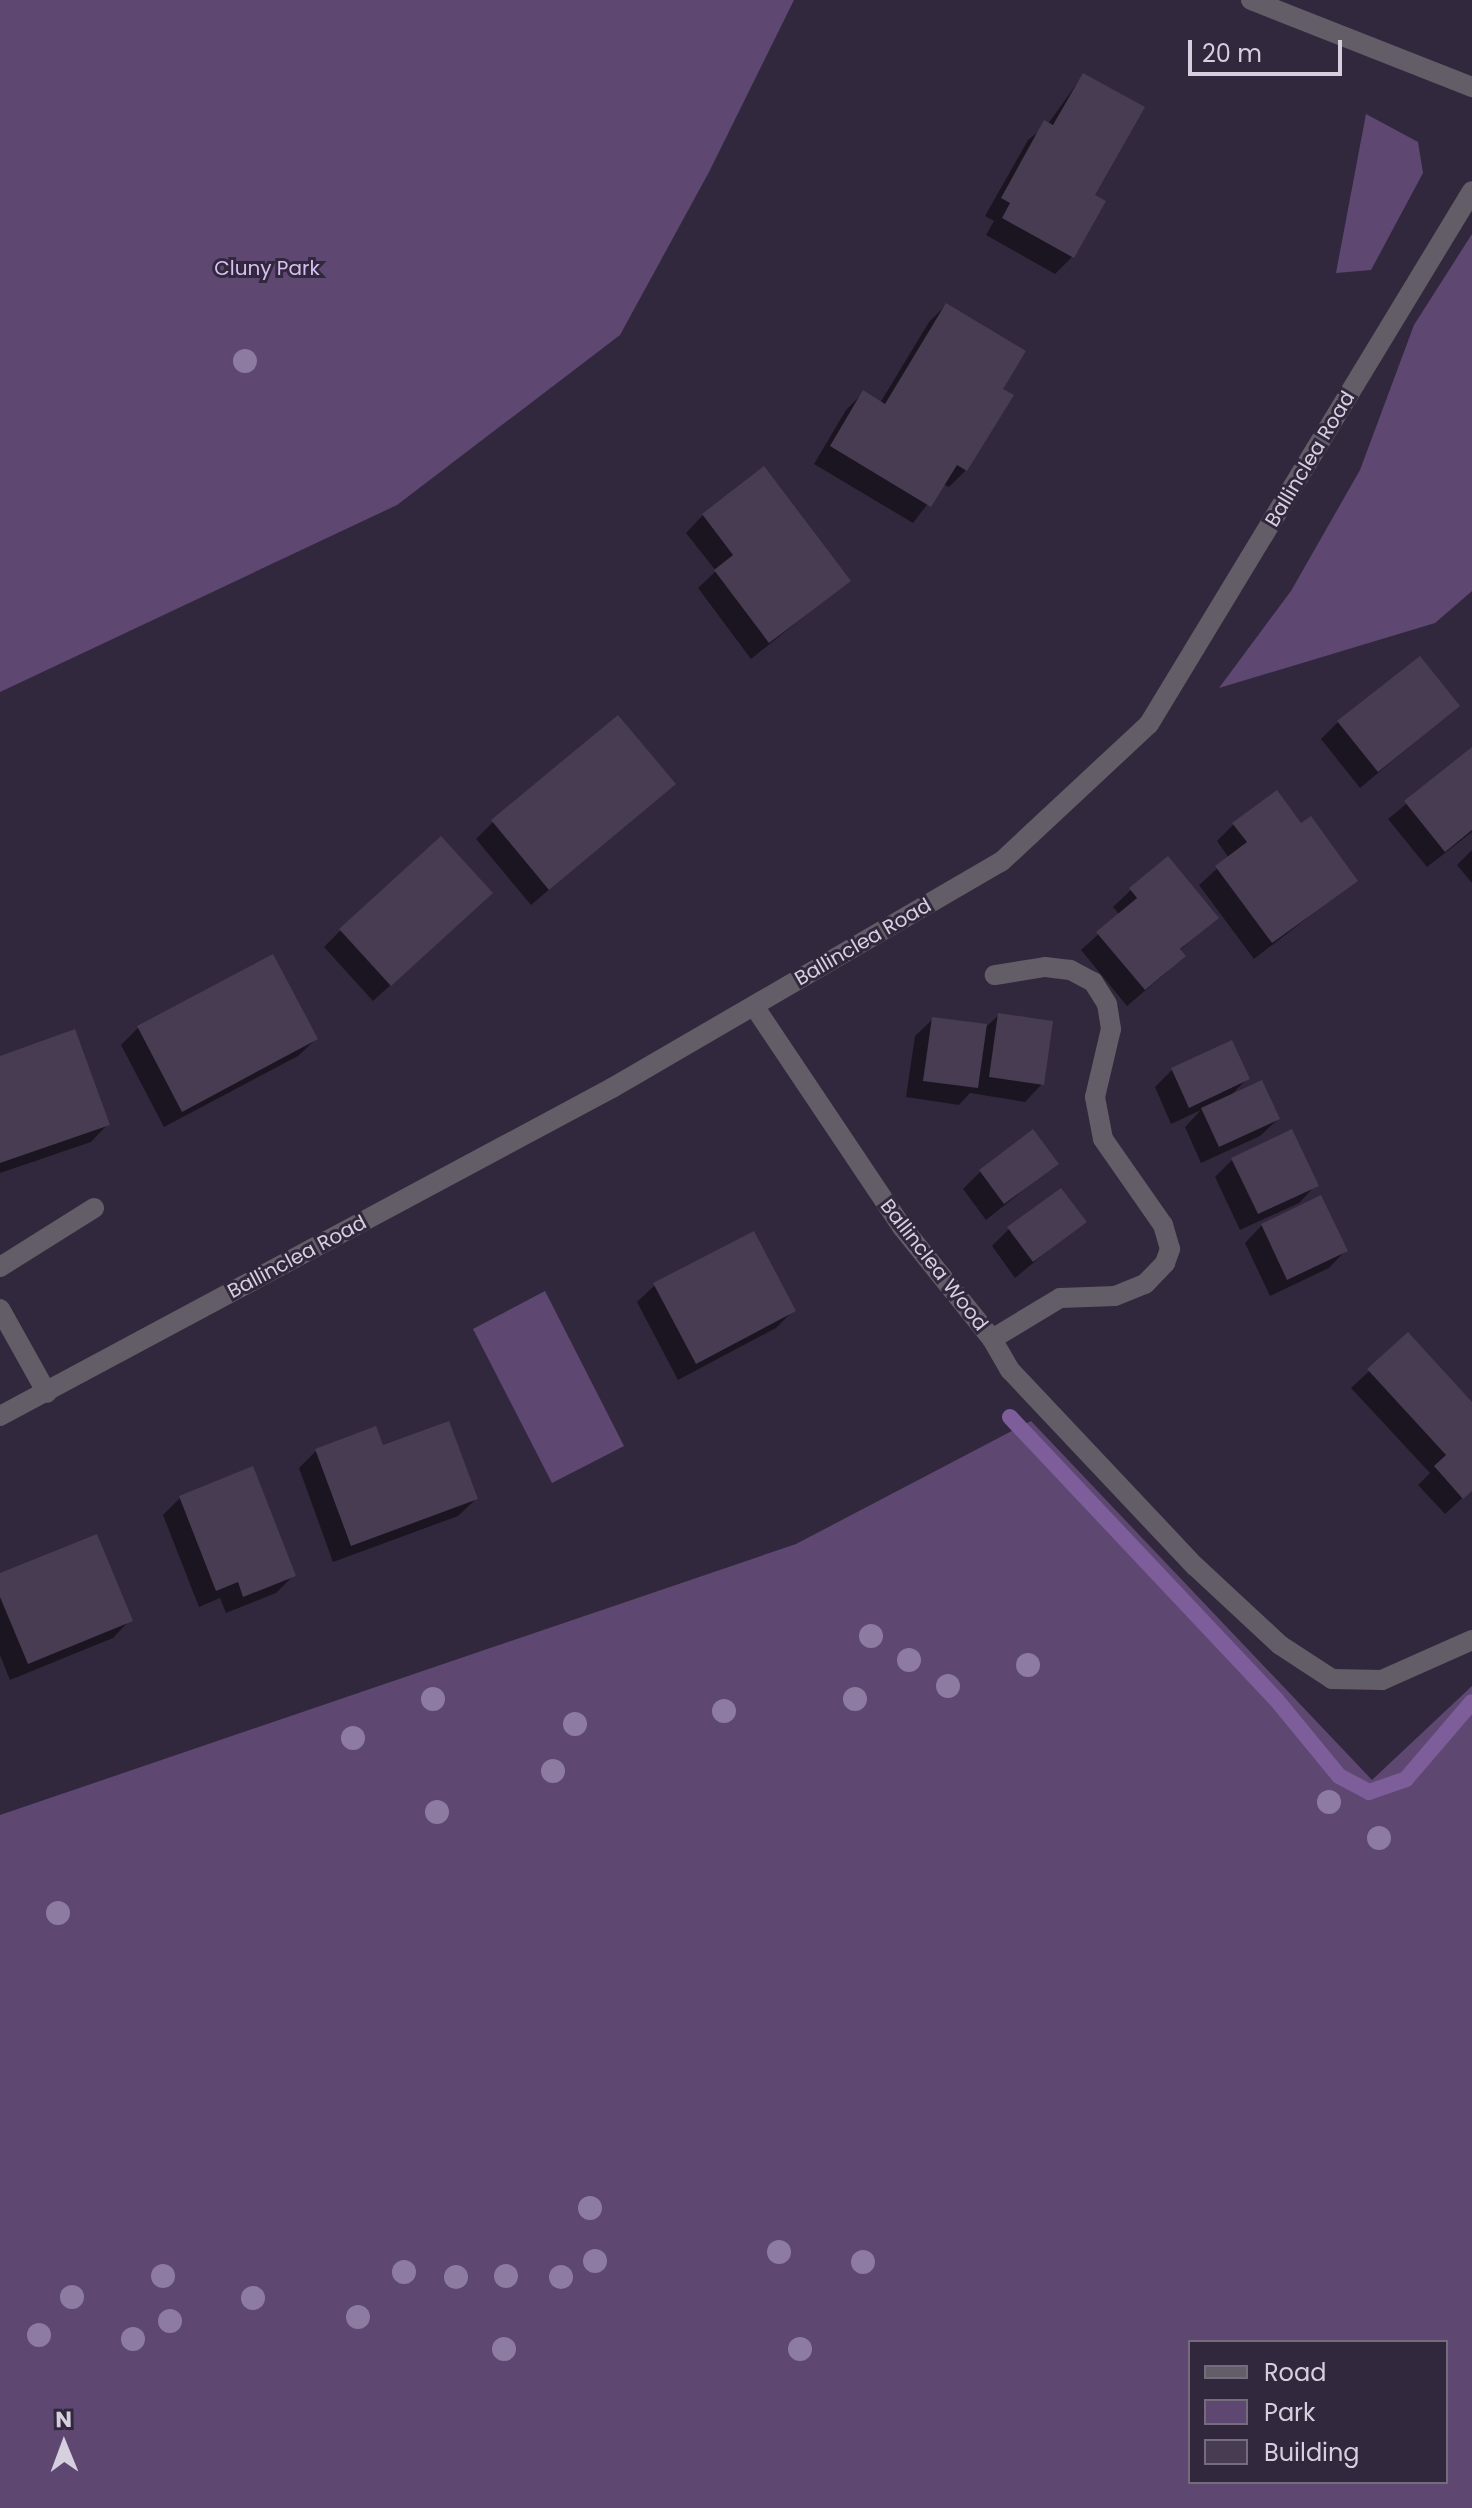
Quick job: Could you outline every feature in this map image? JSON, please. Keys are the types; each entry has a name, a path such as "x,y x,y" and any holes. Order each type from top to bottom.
{"street":[{"path":"1251,0 1472,87"},
{"name":"Ballinclea Road","path":"0,1416 754,1006 1001,862 1149,724 1472,191"},
{"name":"Ballinclea Wood","path":"754,1006 902,1227 992,1339 1060,1298 1115,1296 1145,1284 1170,1249 1163,1225 1103,1139 1095,1097 1111,1029 1107,1004 1093,982 1070,970 1045,967 995,975"},
{"path":"0,1267 94,1208"},
{"path":"0,1309 47,1393"},
{"path":"992,1339 1010,1370 1195,1566 1280,1645 1332,1679 1382,1680 1472,1640"}],"green space":[{"name":"Cluny Park","path":"0,0 794,0 709,172 620,335 397,505 0,692"},
{"path":"1366,114 1418,142 1423,173 1371,270 1336,273"},
{"path":"1472,234 1472,591 1435,623 1219,688 1291,591 1360,470 1414,325"},
{"path":"545,1291 624,1446 552,1483 473,1329"},
{"path":"1031,1421 1372,1780 1472,1686 1472,2508 0,2508 0,1815 796,1544"}],"building":[{"path":"1083,73 1145,107 1095,195 1106,201 1074,258 1002,218 1010,203 1001,198 1044,120 1053,125"},
{"path":"946,303 1026,351 1003,389 1014,395 967,471 957,465 931,507 830,446 863,390 885,404"},
{"path":"764,466 851,581 769,643 714,570 733,555 702,514"},
{"path":"1420,656 1460,706 1378,772 1337,721"},
{"path":"618,715 676,784 549,890 491,820"},
{"path":"1472,747 1472,830 1445,852 1404,801"},
{"path":"1277,790 1301,823 1311,816 1358,881 1272,943 1215,866 1247,842 1232,823"},
{"path":"441,836 493,893 391,986 339,929"},
{"path":"1168,856 1219,918 1180,949 1186,956 1145,990 1096,932 1137,898 1129,888"},
{"path":"273,954 318,1039 182,1112 137,1026"},
{"path":"998,1013 1053,1021 1044,1085 989,1077"},
{"path":"932,1017 987,1024 978,1088 923,1081"},
{"path":"75,1029 110,1125 0,1163 0,1056"},
{"path":"1232,1040 1250,1079 1189,1108 1171,1068"},
{"path":"1262,1080 1280,1119 1219,1147 1201,1108"},
{"path":"1033,1129 1059,1164 1004,1204 979,1170"},
{"path":"1292,1129 1319,1186 1258,1214 1231,1158"},
{"path":"1061,1188 1087,1222 1033,1262 1007,1227"},
{"path":"1321,1195 1348,1251 1287,1280 1261,1224"},
{"path":"754,1231 796,1311 696,1364 653,1283"},
{"path":"1408,1332 1472,1402 1472,1491 1463,1499 1434,1466 1446,1455 1367,1369"},
{"path":"449,1421 478,1499 351,1546 315,1449 376,1426 383,1445"},
{"path":"253,1466 296,1576 243,1597 238,1582 216,1591 179,1496"},
{"path":"97,1534 133,1621 28,1664 0,1597 0,1573"}],"waterway":[{"path":"1010,1417 1275,1698 1339,1776 1369,1792 1406,1779 1472,1702"}]}
